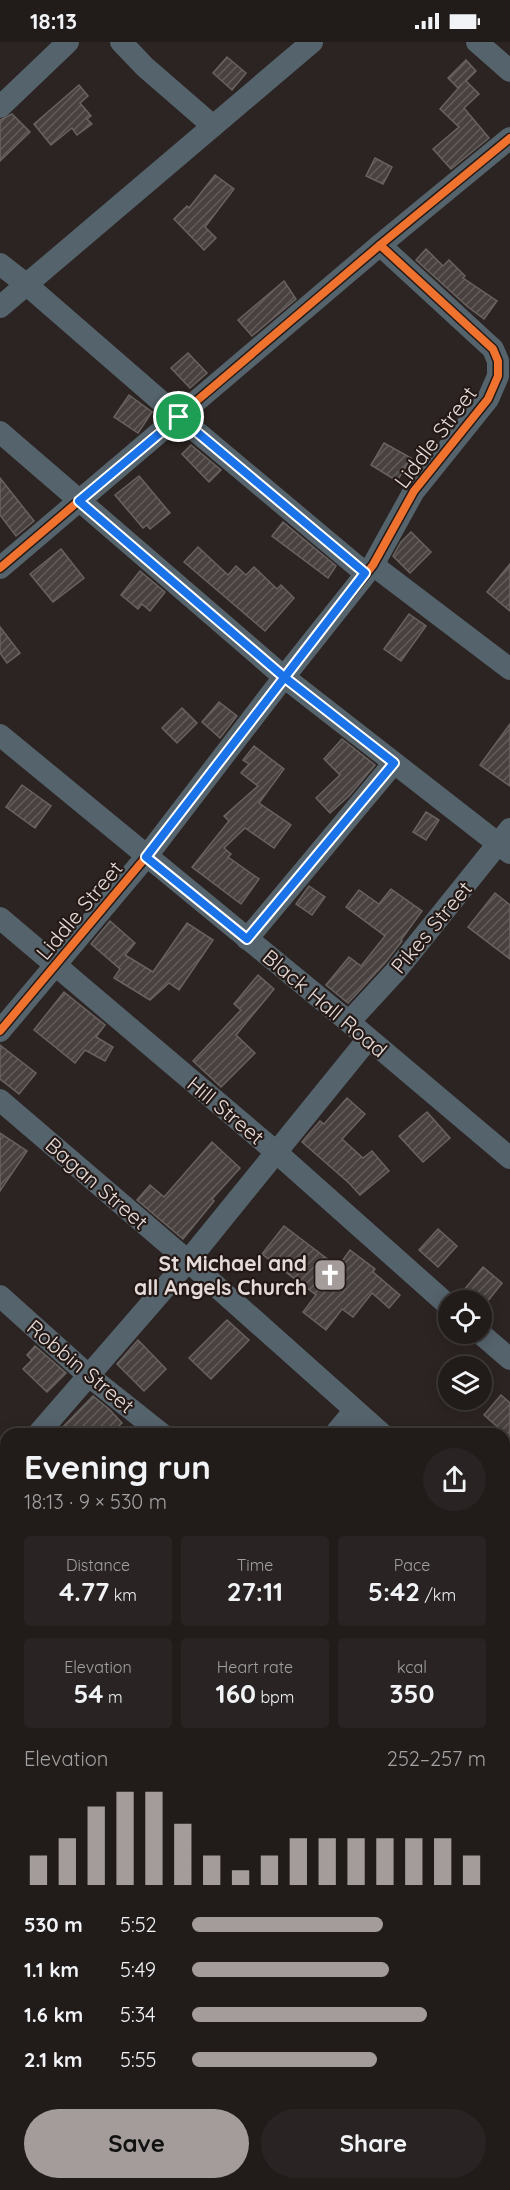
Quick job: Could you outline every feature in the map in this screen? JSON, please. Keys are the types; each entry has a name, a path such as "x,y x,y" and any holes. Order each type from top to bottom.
{"street":[{"path":"0,107 68,42"},
{"path":"121,42 145,67 213,126"},
{"path":"0,307 312,42"},
{"path":"477,42 510,71"},
{"path":"0,568 380,245 510,138"},
{"name":"Liddle Street","path":"0,1031 146,857 369,569 414,491 488,399 498,376 498,361 494,350 380,245"},
{"path":"0,264 179,417 369,569 510,669"},
{"path":"0,432 284,677 394,763 506,842"},
{"name":"Black Hall Road","path":"0,735 349,1022 510,1158"},
{"path":"247,939 394,763"},
{"name":"Pikes Street","path":"349,1022 395,972 506,842"},
{"name":"Hill Street","path":"0,918 276,1152 438,1296"},
{"path":"43,1428 188,1261 368,1039"},
{"name":"Bagan Street","path":"0,1100 188,1261 375,1428"},
{"name":"Robbin Street","path":"0,1296 88,1376 154,1428"},
{"path":"492,1343 510,1359"},
{"path":"340,1428 354,1411"}],"building":[{"path":"227,57 246,73 232,90 213,73"},
{"path":"466,60 476,71 466,81 479,94 464,108 489,138 451,169 433,149 459,127 440,109 462,84 458,88 448,78"},
{"path":"79,85 88,96 80,103 91,116 87,119 92,124 77,135 72,128 51,145 34,124"},
{"path":"12,114 30,132 0,161 0,120"},
{"path":"375,158 392,167 383,184 366,176"},
{"path":"215,175 234,189 205,227 216,238 204,250 174,219 187,206 189,208"},
{"path":"426,249 443,266 449,260 465,276 463,278 497,301 484,319 416,260"},
{"path":"284,281 296,299 252,336 238,320"},
{"path":"188,353 207,373 190,388 171,368"},
{"path":"129,395 152,412 138,433 114,417"},
{"path":"384,443 411,458 397,481 371,465"},
{"path":"191,445 221,470 209,482 182,454"},
{"path":"139,476 170,513 150,529 147,525 143,528 115,495"},
{"path":"0,478 34,521 16,536 0,515"},
{"path":"283,522 336,566 328,578 272,536"},
{"path":"411,532 431,552 410,573 393,556 401,542"},
{"path":"198,547 228,575 236,566 246,575 254,567 277,589 281,585 294,598 265,631 184,562"},
{"path":"61,549 84,578 53,602 30,574"},
{"path":"510,564 510,611 487,592"},
{"path":"140,571 165,592 150,611 142,604 138,609 121,595"},
{"path":"409,614 426,626 401,661 384,649"},
{"path":"0,627 20,653 7,663 0,653"},
{"path":"219,702 237,716 220,738 202,722"},
{"path":"182,708 197,723 177,743 162,728"},
{"path":"510,724 510,786 480,765"},
{"path":"342,739 375,765 349,796 330,813 316,798 340,775 324,759"},
{"path":"254,746 284,769 259,803 291,825 274,848 245,828 224,848 231,854 228,857 259,879 241,904 192,867 229,821 224,816 258,786 241,773 249,764 243,760"},
{"path":"22,785 51,806 35,828 6,807"},
{"path":"426,812 439,820 426,840 413,832"},
{"path":"309,886 325,897 312,915 296,904"},
{"path":"391,889 422,911 385,963 348,1003 326,985 349,957 361,966 385,936 346,907 359,890 379,904"},
{"path":"495,893 510,905 510,959 468,927"},
{"path":"110,921 135,943 125,955 153,972 187,923 213,940 179,990 169,983 150,1000 114,978 120,969 91,944"},
{"path":"258,975 274,989 236,1035 255,1053 221,1087 193,1061 241,1010 234,1004"},
{"path":"64,992 105,1025 96,1037 113,1047 105,1061 85,1050 75,1063 34,1030"},
{"path":"0,1045 36,1073 19,1094 0,1079"},
{"path":"347,1098 365,1114 342,1139 363,1158 372,1151 389,1171 360,1195 302,1142 320,1121 324,1124"},
{"path":"427,1112 450,1138 423,1162 399,1136"},
{"path":"0,1133 27,1151 0,1191"},
{"path":"212,1142 240,1168 212,1199 214,1201 183,1239 137,1200 150,1185 164,1197"},
{"name":"St Michael and all Angels Church","path":"284,1226 338,1267 350,1250 375,1269 373,1272 400,1295 389,1308 372,1293 353,1317 342,1309 326,1330 303,1312 316,1295 262,1254"},
{"path":"438,1229 457,1246 438,1267 419,1250"},
{"path":"483,1267 502,1283 492,1296 492,1290 464,1290"},
{"path":"227,1320 249,1340 211,1379 189,1358"},
{"path":"138,1340 166,1369 144,1391 117,1364"},
{"path":"35,1346 66,1373 47,1392 23,1369 32,1360 27,1355"},
{"path":"501,1395 510,1403 510,1428 499,1428 484,1415 488,1410 492,1410 492,1406"},
{"path":"93,1396 122,1423 117,1428 62,1428"}],"cycle path":[{"path":"0,568 380,245 510,138"},
{"path":"0,1031 146,857 373,565 414,491 488,399 498,376 498,361 493,349 380,245"}],"place":[{"name":"St Michael and all Angels Church","path":"330,1275"}],"route":[{"path":"179,417 79,501 284,677 394,763 247,939 146,857 284,677 365,573 179,417"}]}
